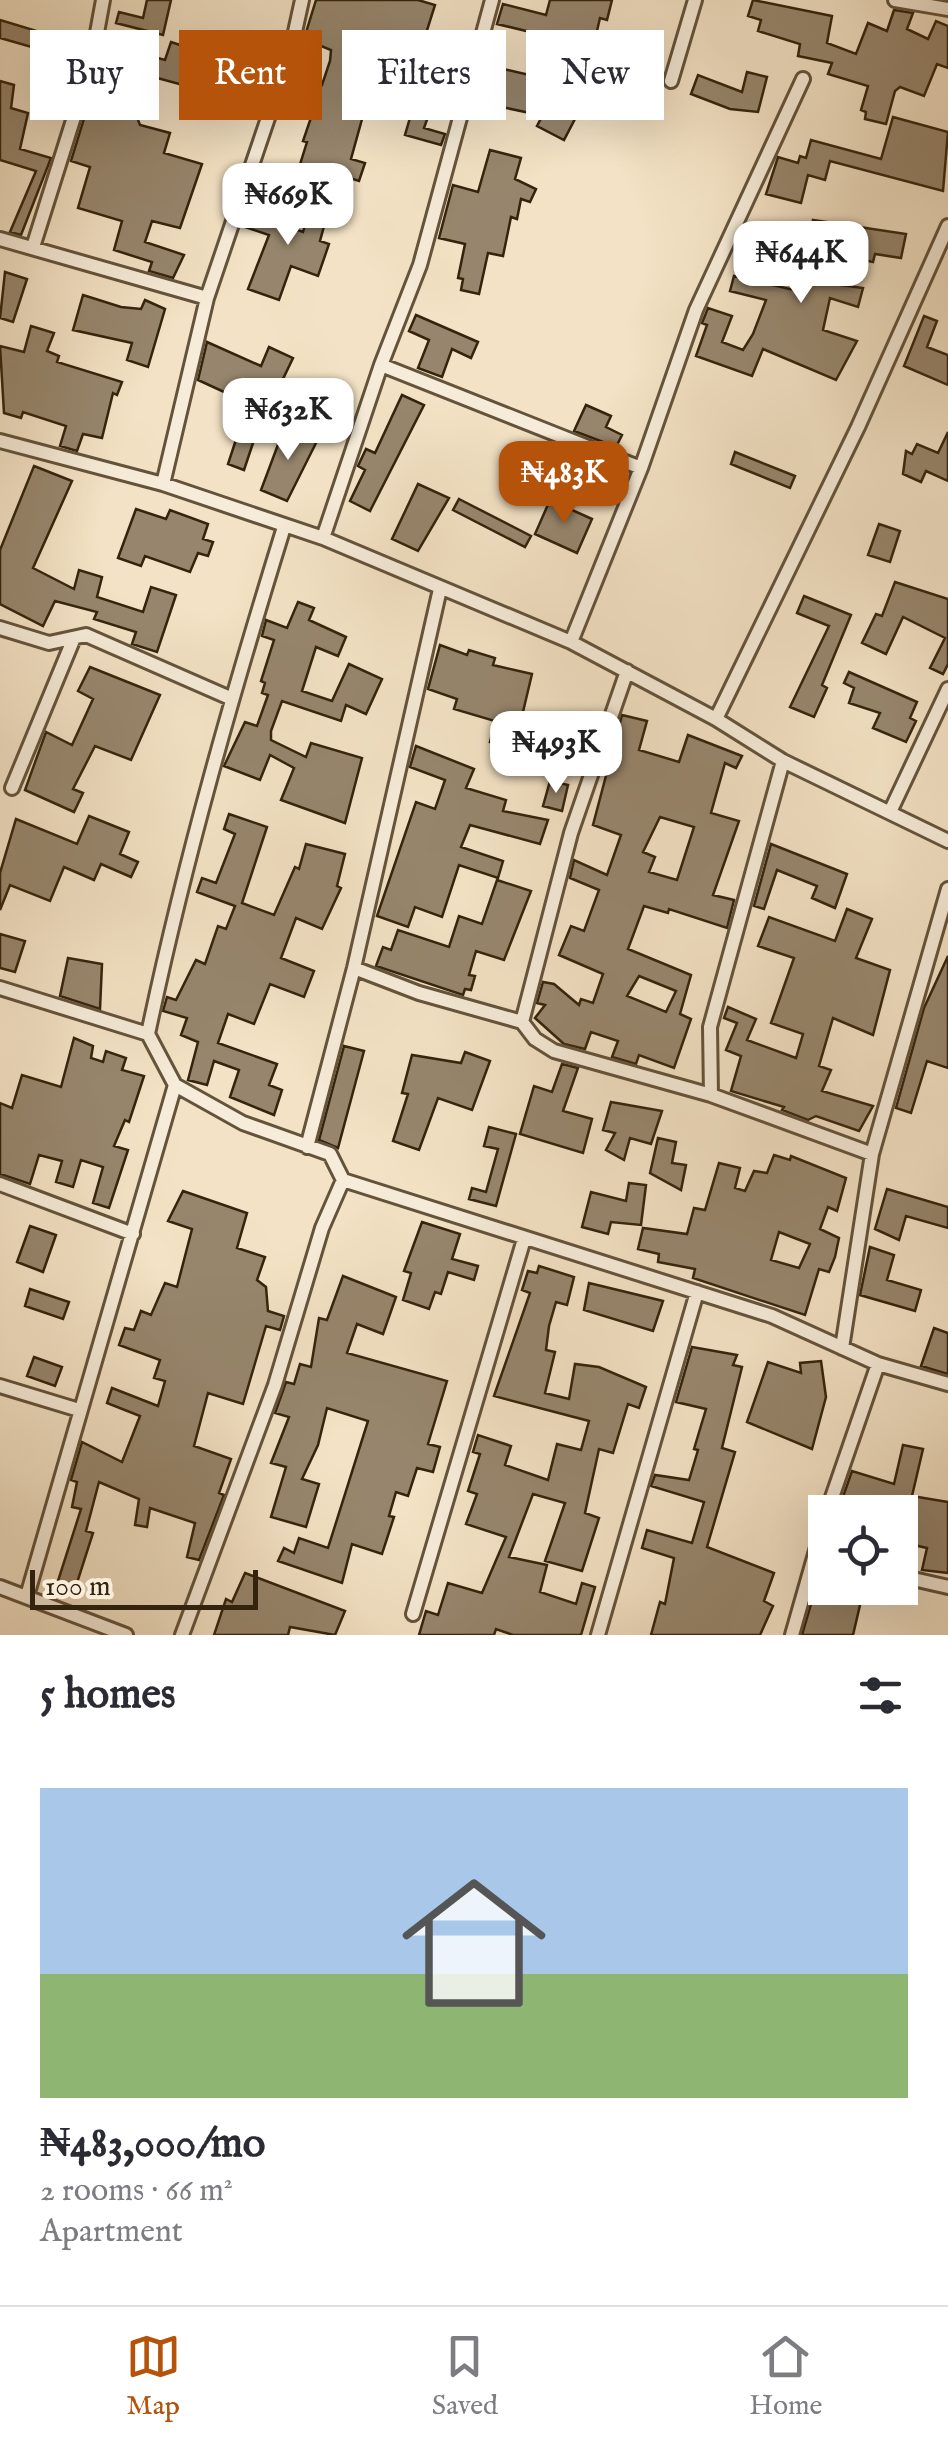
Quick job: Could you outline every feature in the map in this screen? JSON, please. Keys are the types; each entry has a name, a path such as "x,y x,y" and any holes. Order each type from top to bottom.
{"street":[{"path":"33,247 92,60 103,0"},
{"path":"163,484 206,298 291,50 302,0"},
{"path":"323,538 380,366 420,265 492,0"},
{"path":"671,81 695,0"},
{"path":"895,0 948,9"},
{"path":"571,642 641,468 696,310 803,78"},
{"path":"716,719 858,427 948,226"},
{"path":"0,239 206,298"},
{"path":"380,366 641,468"},
{"path":"0,441 163,484 323,538 571,642 716,719 782,761 948,840"},
{"path":"284,527 230,698 171,923 148,1034 175,1086 244,1123 330,1154 343,1180 772,1316 878,1364 948,1384"},
{"path":"306,1146 354,968 440,589"},
{"path":"0,628 50,643 86,635 230,698"},
{"path":"12,788 74,638"},
{"path":"522,1022 572,832 627,671"},
{"path":"890,812 948,689"},
{"path":"711,1095 710,1027 782,761"},
{"path":"842,1348 872,1154 948,889"},
{"path":"354,968 419,993 522,1022 535,1040 554,1050 711,1095 872,1154"},
{"path":"0,988 148,1034"},
{"path":"27,1596 175,1086"},
{"path":"182,1635 274,1384 322,1228 343,1180"},
{"path":"0,1184 133,1234"},
{"path":"413,1614 524,1240"},
{"path":"598,1635 697,1292"},
{"path":"833,1495 878,1364"},
{"path":"0,1386 79,1410"},
{"path":"918,1580 948,1588"},
{"path":"0,1587 126,1635"},
{"path":"792,1635 808,1590"}],"building":[{"path":"147,0 171,0 163,35 159,30 116,23 119,12 143,18"},
{"path":"316,0 418,0 435,5 427,30 342,30 342,120 362,120 351,159 365,163 359,181 321,169 319,177 298,171 310,120 322,120 322,85 331,50 322,46 322,30 307,30"},
{"path":"550,0 612,0 607,20 600,18 597,30 526,31 497,24 503,4 546,15"},
{"path":"753,0 832,16 827,43 856,54 868,23 887,31 894,10 913,13 907,29 928,39 936,21 948,26 948,68 937,64 924,96 900,87 895,91 886,124 865,119 866,112 861,110 868,86 828,74 832,63 798,56 800,44 758,31 761,20 748,16"},
{"path":"0,20 33,30 30,30 30,47 0,38"},
{"path":"171,42 179,45 179,84 159,78 159,58 165,60"},
{"path":"506,70 526,74 526,112 506,108"},
{"path":"747,72 767,77 758,112 730,109 691,94 698,75 742,92"},
{"path":"0,81 14,85 11,108 28,113 20,149 51,158 21,235 10,232 36,171 0,160"},
{"path":"893,117 948,132 943,191 830,161 825,180 808,175 801,203 766,194 778,157 798,163 800,156 806,158 811,140 881,159"},
{"path":"84,120 138,120 140,125 170,133 164,153 202,164 180,228 152,221 145,242 184,255 173,278 149,271 152,262 114,250 122,221 78,208 90,167 71,161"},
{"path":"409,120 427,120 424,128 445,134 441,145 405,135"},
{"path":"540,120 574,120 564,140 537,126"},
{"path":"490,150 521,158 515,179 536,189 530,202 521,199 517,219 511,217 503,256 488,253 479,294 461,290 463,279 458,278 465,244 439,238 453,185 478,192"},
{"path":"315,193 332,197 320,241 329,244 318,276 291,266 279,300 248,289 269,235 242,226 249,204 259,208 256,216 303,232"},
{"path":"813,220 906,234 901,258 875,254 873,262 831,253 825,283 863,288 858,307 830,298 823,330 857,341 836,380 763,349 752,376 696,356 707,325 702,323 708,308 732,316 722,342 743,350 753,334 766,300 730,291 734,276 798,291"},
{"path":"5,272 27,279 13,322 0,318"},
{"path":"83,295 141,309 145,300 165,309 148,367 127,360 132,343 73,330"},
{"path":"416,315 478,342 471,358 452,349 442,377 418,368 429,340 409,331"},
{"path":"924,316 937,321 927,347 948,355 948,385 904,366"},
{"path":"31,326 54,333 47,351 59,356 57,362 122,382 117,395 113,393 102,438 83,434 77,451 60,446 66,426 23,412 21,418 4,413 0,346 24,352"},
{"path":"207,342 261,366 269,347 293,358 283,379 291,383 271,430 259,425 244,470 228,464 248,403 198,380"},
{"path":"402,395 424,405 370,511 350,501 365,470 358,466 366,449 375,453"},
{"path":"586,405 611,416 606,427 622,435 616,447 574,431"},
{"path":"285,426 318,439 287,501 261,490"},
{"path":"948,432 948,481 926,471 921,482 903,474 906,451 912,454 917,444 938,453"},
{"path":"735,452 795,476 790,488 731,464"},
{"path":"34,466 72,481 33,568 74,589 79,570 102,577 97,597 143,612 151,587 176,595 157,652 132,644 136,632 94,619 97,612 55,601 43,626 0,604 0,550"},
{"path":"418,484 449,498 418,551 392,539"},
{"path":"459,499 531,536 525,547 453,510"},
{"path":"550,500 592,519 577,553 535,534"},
{"path":"136,509 166,519 170,510 208,524 203,539 213,542 208,556 198,553 190,572 145,556 141,566 118,558"},
{"path":"879,524 900,531 890,562 868,555"},
{"path":"895,582 948,599 948,664 943,674 930,668 945,638 903,617 886,654 862,643 876,614 882,616"},
{"path":"804,596 851,615 822,685 827,688 814,717 790,707 829,626 797,613"},
{"path":"298,602 314,608 309,620 346,637 338,656 316,647 302,691 332,701 349,664 382,679 366,714 346,705 341,721 282,701 271,731 271,740 306,757 311,743 362,758 345,823 281,800 294,768 270,755 260,780 224,766 245,722 257,726 268,695 262,693 265,683 261,681 274,640 262,636 266,620 287,628"},
{"path":"440,645 467,655 469,650 495,658 493,665 532,674 522,716 561,725 553,757 490,742 495,721 454,709 457,699 428,689"},
{"path":"90,667 160,695 131,760 95,746 73,789 83,793 74,812 25,790 46,732 72,745 93,699 78,691"},
{"path":"849,672 917,702 910,718 916,721 906,742 873,728 880,713 849,703 854,688 844,683"},
{"path":"622,715 647,721 639,750 679,762 688,735 742,756 736,768 725,763 711,813 739,821 713,895 734,900 727,928 669,909 668,913 644,906 628,949 691,975 680,1014 691,1019 674,1068 639,1055 636,1064 612,1057 618,1041 591,1032 585,1049 564,1044 535,1018 545,1005 537,1003 543,982 554,984 579,1005 581,999 593,1003 603,974 559,955 571,926 584,931 599,890 570,878 574,860 607,875 621,835 593,825","holes":["660,817 694,827 677,880 649,872 655,857 643,852","639,976 676,991 666,1012 627,996"]},
{"path":"416,746 474,769 466,788 506,800 503,811 548,820 540,844 470,825 461,847 503,861 498,878 459,865 442,917 415,907 408,927 377,916 416,802 435,809 445,780 410,767"},
{"path":"550,781 568,785 562,811 543,806"},
{"path":"229,814 267,827 242,903 274,915 295,867 299,869 306,844 345,854 337,886 341,888 322,929 296,918 281,958 314,971 304,997 270,984 254,1024 228,1014 218,1043 277,1064 269,1085 282,1090 274,1115 230,1097 239,1070 214,1061 207,1085 188,1080 198,1042 181,1035 187,1018 163,1011 167,997 176,1000 196,960 205,964 218,926 226,929 235,906 197,892 202,878 216,883 235,834 224,829"},
{"path":"89,816 129,832 120,854 138,862 131,877 101,864 94,880 64,867 50,901 10,885 0,910 0,873 16,819 77,844"},
{"path":"771,844 847,874 835,908 812,898 817,886 777,870 764,909 754,906"},
{"path":"497,880 531,891 504,960 476,951 469,975 475,976 471,990 465,989 463,995 376,966 383,947 391,950 398,930 449,947 459,916 482,924"},
{"path":"847,909 872,919 856,958 890,970 873,1035 833,1018 819,1066 831,1070 822,1091 873,1106 859,1131 816,1116 808,1120 782,1110 784,1107 731,1091 741,1056 726,1050 737,1023 724,1018 728,1007 756,1019 747,1040 796,1058 803,1034 771,1023 794,958 758,946 769,917 835,941"},
{"path":"0,934 25,941 15,972 0,968"},
{"path":"948,956 948,1068 927,1061 911,1113 896,1108 924,1008"},
{"path":"68,958 102,964 100,1009 60,996"},
{"path":"74,1038 93,1046 91,1058 103,1062 106,1051 126,1058 122,1070 144,1076 129,1122 125,1120 114,1146 128,1150 109,1208 93,1203 103,1167 81,1160 73,1187 56,1182 62,1161 39,1155 30,1184 0,1174 0,1103 12,1108 22,1075 61,1087"},
{"path":"344,1046 364,1051 338,1148 319,1140"},
{"path":"465,1052 490,1061 472,1110 438,1098 419,1150 393,1141 408,1094 402,1093 412,1055 461,1063"},
{"path":"562,1064 578,1068 563,1111 592,1119 583,1153 520,1134 534,1086 552,1092"},
{"path":"611,1102 662,1111 651,1144 630,1138 624,1160 606,1150 615,1133 603,1130"},
{"path":"489,1127 516,1134 496,1206 469,1199 472,1188 486,1192 498,1149 484,1146"},
{"path":"658,1138 676,1142 672,1163 686,1165 681,1190 650,1173"},
{"path":"774,1155 790,1160 791,1156 846,1178 837,1211 828,1207 820,1229 839,1238 835,1257 829,1272 819,1269 805,1315 693,1278 695,1269 658,1262 659,1254 638,1249 643,1228 687,1234 694,1208 705,1210 719,1163 740,1168 735,1188 745,1191 754,1171 767,1173","holes":["779,1232 810,1244 799,1268 771,1260"]},
{"path":"629,1183 646,1185 641,1225 611,1222 608,1234 582,1227 591,1192 626,1201"},
{"path":"887,1189 948,1207 948,1228 906,1216 899,1240 875,1229"},
{"path":"183,1191 247,1213 237,1248 265,1257 257,1280 266,1287 268,1311 284,1316 280,1330 266,1326 243,1404 208,1393 194,1446 231,1459 219,1493 224,1495 199,1560 187,1557 195,1523 150,1508 147,1527 135,1525 139,1499 99,1482 86,1531 93,1533 76,1586 58,1581 81,1509 72,1507 77,1482 71,1480 82,1442 122,1462 140,1416 107,1403 112,1388 158,1406 165,1381 154,1378 160,1360 119,1345 125,1328 134,1330 141,1311 151,1315 165,1283 177,1287 192,1229 168,1221"},
{"path":"422,1222 460,1234 452,1259 478,1266 474,1280 448,1272 441,1294 435,1292 429,1309 403,1300 411,1273 404,1271"},
{"path":"30,1226 56,1235 43,1272 17,1262"},
{"path":"870,1247 894,1255 887,1280 921,1290 915,1311 860,1295"},
{"path":"539,1266 574,1277 567,1305 556,1302 549,1326 546,1350 555,1352 545,1393 569,1399 575,1364 599,1367 646,1387 639,1408 628,1404 613,1453 599,1449 585,1513 599,1518 582,1571 545,1561 565,1503 533,1494 509,1557 547,1565 540,1592 576,1604 582,1583 595,1587 581,1635 513,1635 496,1629 494,1635 419,1635 426,1611 438,1615 448,1583 482,1593 506,1537 466,1524 477,1494 468,1491 480,1454 473,1452 478,1435 511,1446 505,1465 548,1480 557,1444 581,1450 589,1421 494,1396 530,1293 522,1290 528,1271 537,1273"},
{"path":"343,1276 396,1297 383,1334 357,1324 347,1353 447,1381 428,1444 440,1447 433,1472 417,1468 408,1496 396,1492 389,1516 394,1517 382,1554 352,1544 342,1583 278,1561 284,1548 294,1553 299,1538 328,1548 368,1421 327,1408 318,1445 302,1479 319,1484 306,1527 271,1517 286,1467 271,1463 289,1417 275,1413 286,1382 294,1384 300,1364 311,1367 319,1318 327,1320"},
{"path":"589,1283 663,1301 653,1331 584,1310"},
{"path":"30,1289 69,1302 63,1319 25,1306"},
{"path":"934,1328 948,1333 948,1374 921,1366"},
{"path":"692,1347 737,1355 733,1365 742,1367 722,1448 735,1452 707,1547 774,1573 764,1601 773,1606 760,1635 651,1635 660,1602 665,1604 674,1558 642,1548 647,1530 692,1543 704,1502 651,1486 655,1475 689,1480 698,1450 694,1449 706,1409 676,1402"},
{"path":"34,1357 62,1367 55,1386 27,1376"},
{"path":"821,1361 826,1397 812,1449 747,1422 768,1362 801,1373 800,1363"},
{"path":"903,1445 923,1449 912,1495 844,1495 852,1471 894,1484"},
{"path":"918,1497 948,1502 948,1573 922,1570 927,1548 918,1546"},
{"path":"245,1573 345,1611 335,1635 290,1627 288,1635 214,1635 226,1599 232,1602"},
{"path":"811,1605 860,1605 853,1635 802,1635"}]}
